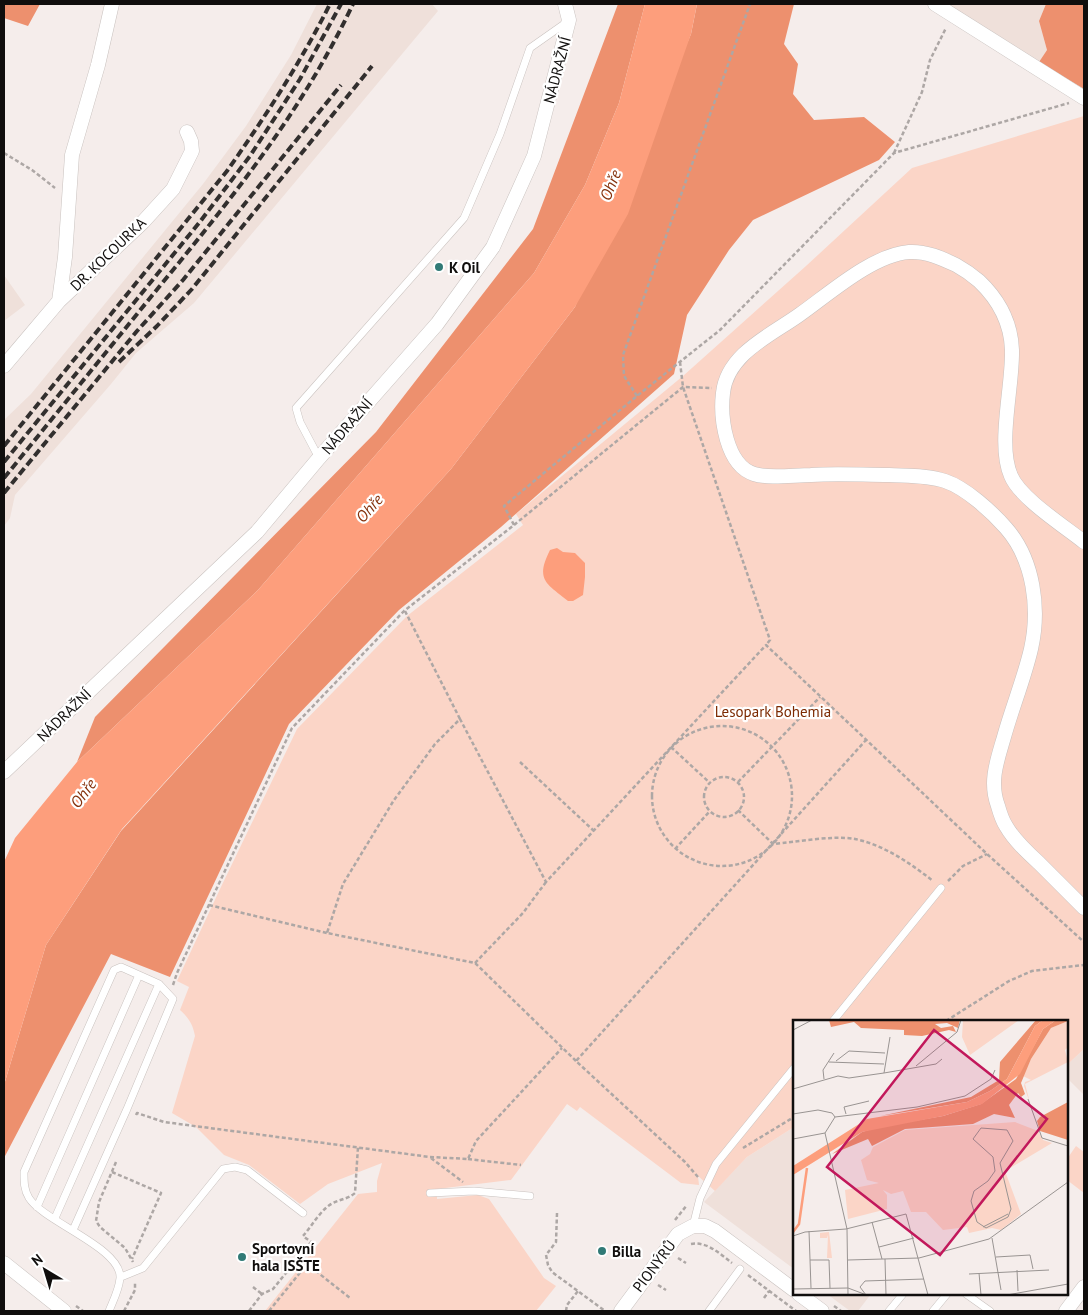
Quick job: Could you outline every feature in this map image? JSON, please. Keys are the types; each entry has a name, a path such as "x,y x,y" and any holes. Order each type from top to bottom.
{"street":[{"path":"59,301 72,155 98,65 112,4"},
{"name":"NÁDRAŽNÍ","path":"4,772 257,532 319,458 437,324 493,247 534,156 570,20 565,4"},
{"path":"935,4 1080,100"},
{"name":"DR. KOCOURKA","path":"4,366 59,301 142,222 173,188 192,151 191,141 187,132"},
{"path":"1084,542 1029,499 1012,480 1006,465 1005,440 1012,376 1010,330 1001,308 990,291 971,274 946,260 927,253 906,252 856,272 820,300 754,346 737,360 728,375 723,389 722,416 724,432 734,455 742,467 755,474 782,476 830,474 919,476 947,481 974,497 1007,529 1023,554 1031,580 1035,618 1031,648 993,772 996,802 1006,827 1022,847 1084,908"},
{"path":"693,1226 705,1226 715,1231 793,1289"},
{"name":"PIONÝRŮ","path":"621,1311 678,1234 693,1226"},
{"path":"4,1263 64,1311"},
{"path":"1066,1311 1084,1287"},
{"path":"800,1295 822,1311"}],"lane":[{"path":"319,458 300,422 296,408 464,218 500,134 530,48 570,20"},
{"path":"833,1020 941,888"},
{"path":"73,1230 173,999 159,984 122,967 114,970 24,1172 24,1186 30,1198 37,1206 107,1255 117,1267 121,1277 109,1311"},
{"path":"37,1206 139,974"},
{"path":"55,1218 159,984"},
{"path":"693,1226 700,1198 716,1164 793,1069"},
{"path":"121,1277 143,1268 223,1169 234,1167 247,1170 303,1213"},
{"path":"430,1193 474,1190 530,1196"},
{"path":"709,1311 740,1268"},
{"path":"890,1311 902,1295"},
{"path":"933,1311 946,1295"},
{"path":"967,1295 990,1311"}],"path":[{"path":"637,396 624,376 623,354 750,4"},
{"path":"514,525 504,506 720,330 894,153 922,92 930,60 952,15"},
{"path":"894,153 1080,100"},
{"path":"4,153 40,176 61,193 68,205"},
{"path":"475,963 523,913 546,882 770,640 683,387 680,362"},
{"path":"173,999 174,980 292,728 404,611 514,525 683,387 723,389"},
{"path":"404,611 546,882"},
{"path":"766,645 987,854 1084,942"},
{"path":"738,782 820,696"},
{"path":"327,933 343,884 394,800 435,744 460,719"},
{"path":"721,726 739,728 756,734 772,746 782,759 789,776 792,794 790,812 784,829 773,844 756,857 736,865 714,866 693,860 675,849 661,831 653,810 652,787 658,766 671,747 686,736 703,728 721,726"},
{"path":"576,1061 866,740"},
{"path":"671,747 710,783"},
{"path":"520,762 594,830"},
{"path":"720,777 738,782 744,793 742,805 738,810 728,816 716,815 710,811 704,794 710,783 720,777"},
{"path":"738,810 773,844 830,839 853,839 870,843 896,855 941,888 963,866 987,854"},
{"path":"675,849 710,811"},
{"path":"209,905 327,933 475,963 697,1175"},
{"path":"948,1020 1009,981 1032,971 1084,966"},
{"path":"468,1159 476,1141 562,1048"},
{"path":"134,1121 137,1113 164,1122 277,1138 430,1157 521,1165"},
{"path":"740,1150 793,1118"},
{"path":"249,1311 262,1294 273,1289 311,1242 303,1236 333,1203 348,1199 355,1193 358,1147"},
{"path":"119,1155 99,1202 96,1221 100,1227 125,1248 132,1259 135,1271 135,1290 124,1311"},
{"path":"430,1157 474,1190"},
{"path":"112,1172 161,1193 132,1259"},
{"path":"557,1213 556,1242 546,1255 548,1265 552,1272 605,1311"},
{"path":"678,1258 686,1263"},
{"path":"269,1311 307,1264 350,1298"},
{"path":"282,1270 286,1273"},
{"path":"658,1285 666,1290"},
{"path":"253,1287 262,1294"},
{"path":"566,1311 567,1305 578,1291"},
{"path":"764,1298 768,1291"}],"shaded area":[{"path":"4,4 40,4 28,26 4,18"},
{"path":"317,4 432,4 438,11 194,303 136,353 15,495 10,518 4,526 4,420 31,394 203,184 246,126 291,55"},
{"path":"618,4 645,4 619,103 585,185 534,273 258,590 77,762 95,717 376,432 533,229"},
{"path":"697,4 794,4 784,44 798,64 793,94 814,120 864,117 895,142 879,160 753,220 729,250 687,315 674,374 501,527 399,610 289,724 170,977 111,954 4,1158 4,1085 46,945 121,831 451,469 575,307 691,34"},
{"path":"946,4 1046,4 1039,21 1047,50 1039,62"},
{"path":"1046,4 1084,4 1084,89 1039,62 1047,50 1039,21"},
{"path":"4,275 25,305 4,321"},
{"path":"1084,1049 1084,1095 1068,1079 1068,1064"},
{"path":"793,1128 793,1268 704,1202 747,1157"},
{"path":"828,1295 870,1295 858,1311 850,1311"}],"green space":[{"name":"Lesopark Bohemia","path":"1084,116 1084,1049 1068,1064 1068,1020 793,1020 793,1128 747,1157 715,1191 698,1176 699,1185 681,1183 580,1107 577,1111 567,1104 511,1180 437,1189 437,1199 478,1195 489,1199 544,1278 556,1286 536,1311 265,1311 358,1194 377,1192 377,1181 382,1163 328,1184 300,1204 249,1165 224,1155 196,1127 172,1113 195,1036 190,1022 180,1010 189,987 177,981 297,729 407,616 523,525 516,514 683,376 912,168"},
{"path":"1076,1146 1084,1152 1084,1193 1068,1181 1068,1158"}],"water":[{"name":"Ohře","path":"645,4 697,4 691,34 628,214 575,307 451,469 122,829 46,945 4,1085 4,862 15,838 77,762 258,590 534,273 585,185 619,103"},
{"path":"557,548 563,552 575,553 585,563 583,595 573,601 568,601 554,590 543,575 543,568 550,550"}],"railway":[{"path":"4,446 227,171 282,89 330,4"},
{"path":"4,462 199,223 250,156 300,79 341,4"},
{"path":"4,478 240,186 265,152 312,80 353,4"},
{"path":"119,362 192,289 372,66"},
{"path":"4,493 137,331 183,280 341,85"}],"place":[{"name":"K Oil","path":"439,267"},
{"name":"Billa","path":"602,1251"},
{"name":"Sportovní hala ISŠTE","path":"242,1257"}]}
